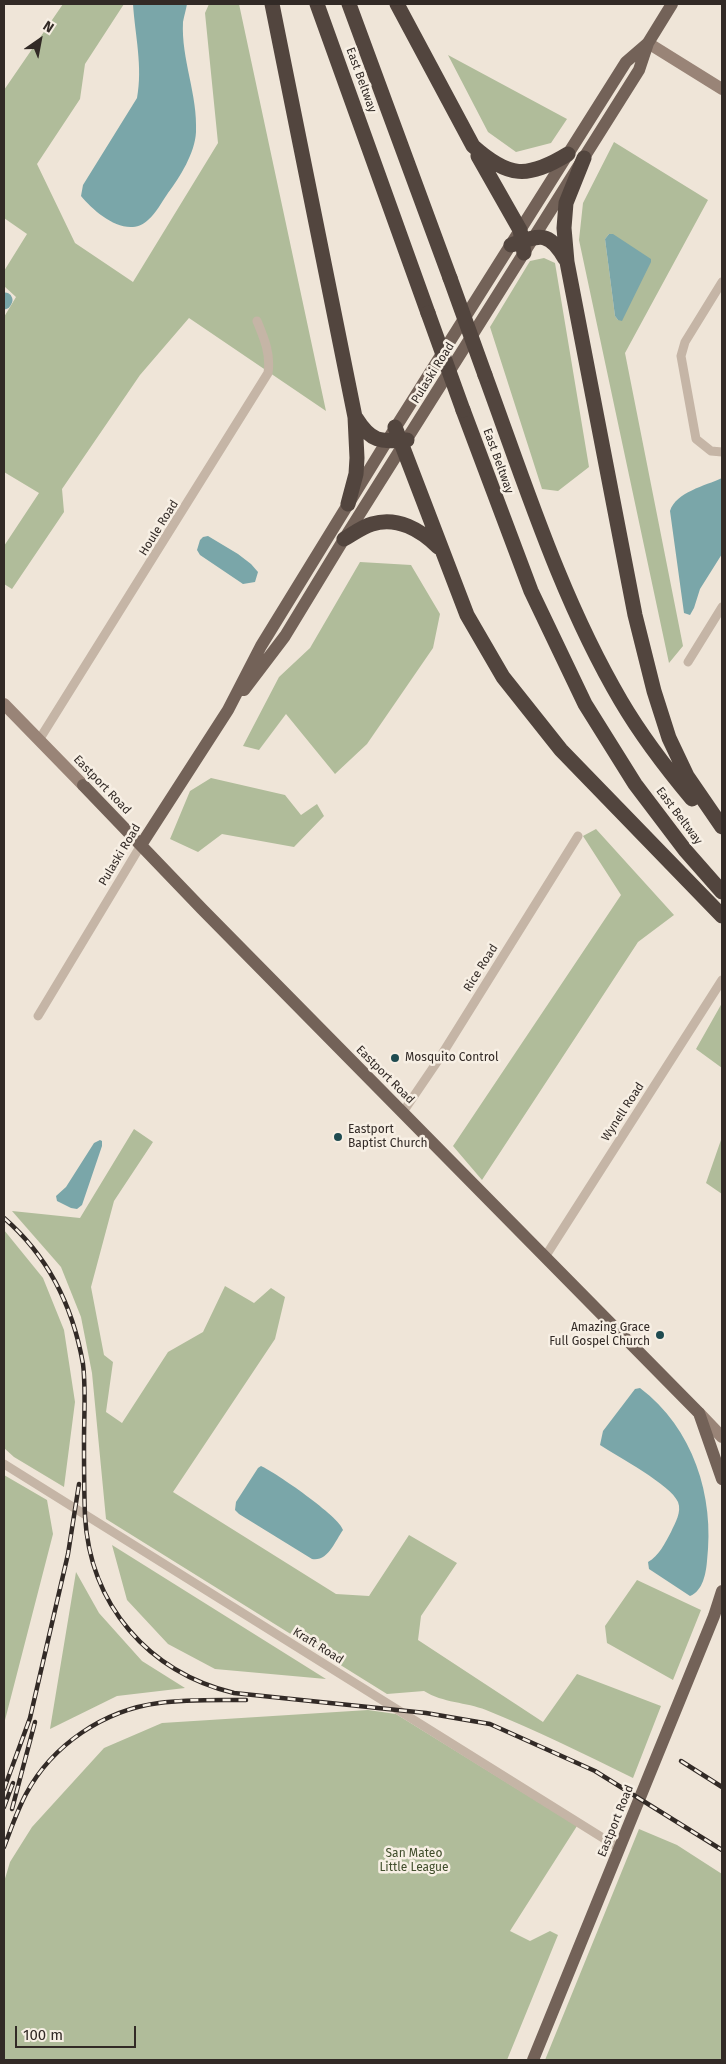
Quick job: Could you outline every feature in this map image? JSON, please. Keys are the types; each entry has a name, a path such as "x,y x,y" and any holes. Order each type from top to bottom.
{"highway":[{"path":"272,4 355,417 356,474 348,504"},
{"name":"East Beltway","path":"317,4 463,410 528,584 585,704 635,784 685,850 722,892"},
{"name":"East Beltway","path":"349,4 561,579 580,622 616,692 670,772 722,835"},
{"path":"397,4 522,241 546,237 557,245 567,262"},
{"path":"473,146 497,166 520,172 540,170 568,154"},
{"path":"584,158 566,203 564,228 567,262 635,615 668,738 687,776 722,827"},
{"path":"355,417 365,432 373,437 398,439 467,615 503,676 561,750 722,916"},
{"path":"344,539 370,524 386,521 404,524 425,534 442,551"}],"main road":[{"name":"Pulaski Road","path":"522,241 584,158 639,70 648,42 672,4"},
{"name":"Pulaski Road","path":"228,710 286,636 344,539 398,439 522,241 568,154 626,62 648,42"},
{"name":"Pulaski Road","path":"141,846 228,710 261,646 348,504 398,439"},
{"name":"Eastport Road","path":"83,785 699,1413 702,1427 721,1471"},
{"name":"Eastport Road","path":"533,2060 722,1591"}],"street":[{"path":"648,42 722,89"},
{"path":"722,282 685,342 681,356 696,439 711,451 722,452"},
{"name":"Houle Road","path":"39,740 223,449 268,373 268,349 256,321"},
{"path":"688,662 722,607"},
{"name":"Eastport Road","path":"4,704 83,785"},
{"name":"Rice Road","path":"402,1112 439,1059 578,836"},
{"name":"Pulaski Road","path":"38,1016 141,846"},
{"name":"Wynell Road","path":"546,1257 722,980"},
{"path":"699,1413 722,1437"},
{"name":"Kraft Road","path":"4,1464 619,1848"}],"green space":[{"path":"63,4 124,4 85,64 80,99 37,164 75,243 133,282 218,143 205,13 209,4 239,4 326,411 189,318 140,375 62,489 64,512 12,589 4,584 4,546 39,493 4,472 4,317 16,297 4,286 4,271 27,234 4,218 4,90"},
{"path":"448,55 567,119 551,143 516,152 488,132"},
{"path":"614,142 708,200 625,353 683,646 669,663 579,240 583,203","holes":["609,234 618,320 615,316 605,239"]},
{"path":"544,258 555,263 589,467 558,491 542,489 490,327 530,261"},
{"path":"360,562 411,565 440,614 433,648 367,744 335,774 286,714 259,750 243,746 279,677 310,648"},
{"path":"211,778 285,795 301,815 317,804 324,816 294,847 222,834 198,852 170,839 190,791"},
{"path":"596,829 674,915 638,942 482,1180 453,1146 621,895 583,836"},
{"path":"722,1003 722,1068 696,1049"},
{"path":"134,1129 153,1142 114,1201 91,1287 104,1355 113,1362 106,1412 122,1423 168,1352 203,1332 225,1286 254,1303 271,1288 285,1297 275,1339 173,1492 336,1594 369,1596 409,1535 457,1563 421,1616 418,1640 543,1722 577,1674 661,1706 633,1778 542,1734 478,1707 439,1698 424,1691 387,1694 106,1519 92,1373 81,1317 61,1267 12,1211 80,1218"},
{"path":"722,1137 722,1194 706,1183"},
{"path":"4,1230 43,1278 64,1330 75,1402 64,1487 14,1457 4,1448"},
{"path":"4,1475 47,1500 53,1534 4,1724"},
{"path":"112,1545 326,1679 215,1669 168,1644 127,1600"},
{"path":"76,1572 99,1613 142,1661 185,1688 117,1696 50,1729"},
{"path":"637,1580 701,1610 673,1680 607,1643 605,1626"},
{"name":"San Mateo Little League","path":"368,1710 396,1714 577,1826 510,1931 530,1941 550,1931 558,1935 507,2060 4,2060 4,1882 10,1862 32,1827 104,1748 162,1723"},
{"path":"639,1829 677,1845 722,1874 722,2060 545,2060"}],"water":[{"path":"133,4 187,4 183,22 183,36 195,104 196,132 193,148 186,164 159,207 148,220 140,225 131,227 121,226 112,222 94,210 81,196 83,185 137,98 139,63"},
{"path":"609,234 613,234 651,259 622,321 618,320 615,316 605,239"},
{"path":"722,478 722,554 700,589 690,615 684,613 670,511 673,504 685,494"},
{"path":"208,536 251,564 258,572 255,582 243,584 200,555 197,550 200,540"},
{"path":"102,1141 102,1146 82,1205 77,1209 57,1201 56,1196 66,1187 94,1143"},
{"path":"640,1388 658,1404 674,1423 687,1443 703,1488 709,1537 707,1566 701,1586 690,1596 649,1569 648,1562 659,1553 671,1532 679,1514 678,1502 655,1479 600,1445 603,1431 635,1389"},
{"path":"261,1466 306,1495 339,1524 343,1530 327,1554 318,1559 312,1559 235,1510 236,1502"}],"railway":[{"path":"4,1218 20,1233 46,1266 73,1322 84,1373 85,1516 89,1548 98,1578 112,1606 129,1630 150,1651 175,1669 203,1683 234,1693 426,1713 490,1724 595,1771 722,1850"},
{"path":"4,1789 30,1718 68,1554 79,1484"},
{"path":"4,1847 23,1800 37,1776 65,1746 100,1722 119,1713 159,1703 246,1700"},
{"path":"12,1809 35,1722"},
{"path":"681,1761 722,1787"},
{"path":"4,1807 13,1783"}],"place":[{"name":"Mosquito Control","path":"395,1058"},
{"name":"Eastport Baptist Church","path":"338,1137"},
{"name":"Amazing Grace Full Gospel Church","path":"660,1335"}]}
